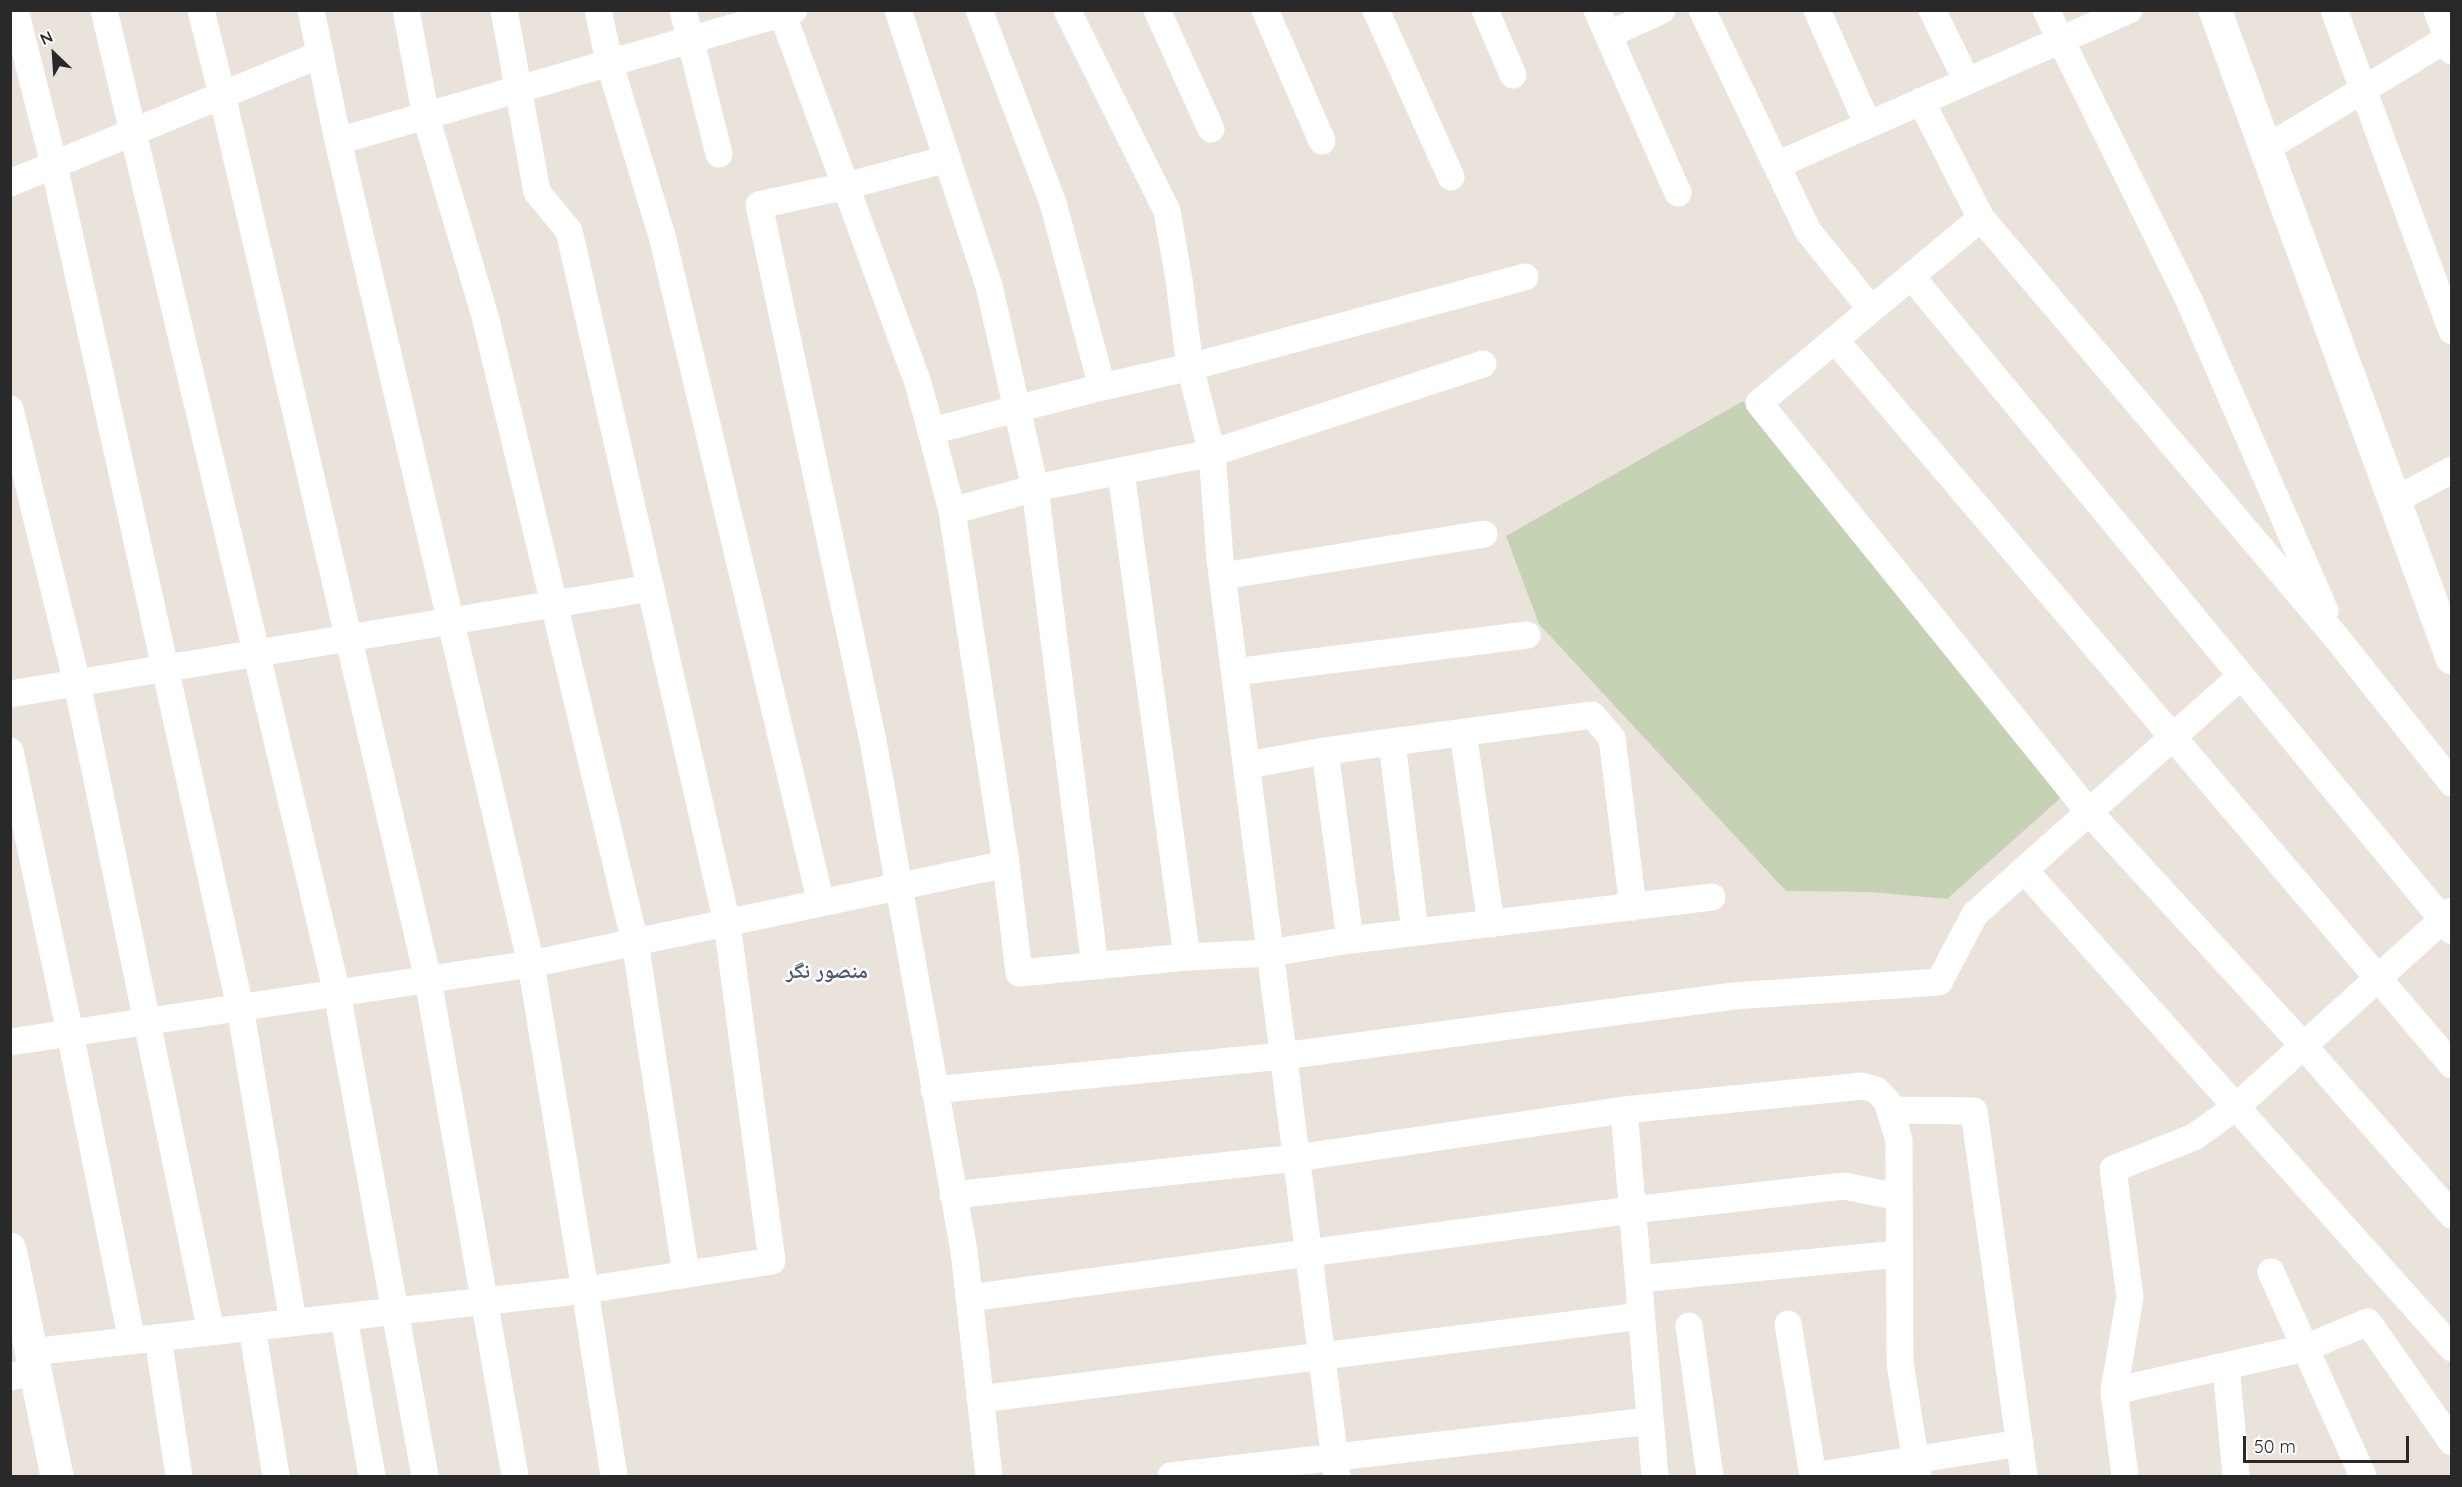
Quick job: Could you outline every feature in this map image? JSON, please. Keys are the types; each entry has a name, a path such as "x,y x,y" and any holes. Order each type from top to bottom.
{"street":[{"path":"15,10 54,165 240,1007 293,1322"},
{"path":"104,10 337,993 425,1476"},
{"path":"201,10 428,979 515,1476"},
{"path":"311,10 338,141 531,964 614,1476"},
{"path":"406,10 426,117 485,316 635,942 686,1274"},
{"path":"26,1367 132,1341 585,1290 772,1261 727,922 569,231 537,192 517,92 504,10"},
{"path":"598,10 610,65 662,236 821,903"},
{"path":"683,10 719,154"},
{"path":"898,10 989,285 1035,488 1095,966"},
{"path":"979,10 1053,203 1102,387"},
{"path":"1067,10 1167,211 1179,280 1190,367 1212,453 1223,576 1246,765 1336,1467"},
{"path":"1157,10 1211,129"},
{"path":"1265,10 1322,141"},
{"path":"1376,10 1451,177"},
{"path":"1485,10 1514,75"},
{"path":"1597,10 1678,193"},
{"path":"1608,35 1662,10"},
{"path":"1702,10 1808,231 1871,309"},
{"path":"1817,10 1868,125"},
{"path":"1932,10 1967,81"},
{"path":"2046,10 2188,298 2336,637"},
{"path":"1777,165 2129,10"},
{"path":"2215,10 2451,658"},
{"path":"2334,10 2451,331"},
{"path":"2265,150 2363,90 2450,42 2437,10"},
{"path":"338,141 691,42 786,12 918,384 952,511 1006,864 1019,973 1187,957 1270,953 1350,940 1712,897"},
{"path":"10,183 319,55"},
{"path":"1921,102 1982,218 2336,637 2451,783"},
{"path":"947,159 846,186 759,205 873,741 897,887 964,1251 989,1476"},
{"path":"1982,218 1759,403 2089,812 2302,1044 2451,1215"},
{"path":"1911,276 2241,676 2448,920 2377,978 2235,1107 2194,1137 2113,1169 2130,1298 2114,1391 2125,1476"},
{"path":"932,431 1190,367 1526,278"},
{"path":"1835,340 2451,1065"},
{"path":"952,511 1035,488 1212,453 1483,364"},
{"path":"10,409 77,683 211,1332"},
{"path":"2393,501 2451,470"},
{"path":"1121,471 1187,957"},
{"path":"1223,576 1484,534"},
{"path":"10,694 651,588"},
{"path":"1235,672 1527,635"},
{"path":"934,1090 1283,1056 1734,996 1939,982 1974,914 2241,676"},
{"path":"1246,765 1392,742 1592,716 1612,738 1633,907"},
{"path":"1463,733 1491,924"},
{"path":"1392,742 1415,932"},
{"path":"10,751 132,1341"},
{"path":"1325,752 1350,940"},
{"path":"10,1042 531,964 1006,864"},
{"path":"2024,870 2451,1348"},
{"path":"953,1196 1296,1158 1624,1110 1862,1086 1876,1090 1887,1101 1899,1140 1900,1363 1916,1468"},
{"path":"1624,1110 1655,1476"},
{"path":"1891,1110 1974,1111 2024,1476"},
{"path":"969,1298 1632,1210 1844,1186 1899,1197"},
{"path":"1638,1279 1899,1254"},
{"path":"12,1264 26,1367 57,1476"},
{"path":"2271,1272 2363,1476"},
{"path":"980,1399 1641,1316"},
{"path":"344,1317 372,1476"},
{"path":"2114,1391 2305,1347 2368,1322 2451,1442"},
{"path":"1788,1324 1813,1476 1916,1468 2020,1443"},
{"path":"1689,1326 1710,1476"},
{"path":"252,1327 276,1476"},
{"path":"158,1338 178,1476"},
{"path":"2226,1366 2236,1476"},
{"path":"1172,1476 1336,1467 1650,1421"}],"green space":[{"path":"1743,401 2063,796 1947,899 1871,892 1786,891 1539,624 1506,536"}],"district":[{"name":"منصور نگر","path":"827,972"}]}
